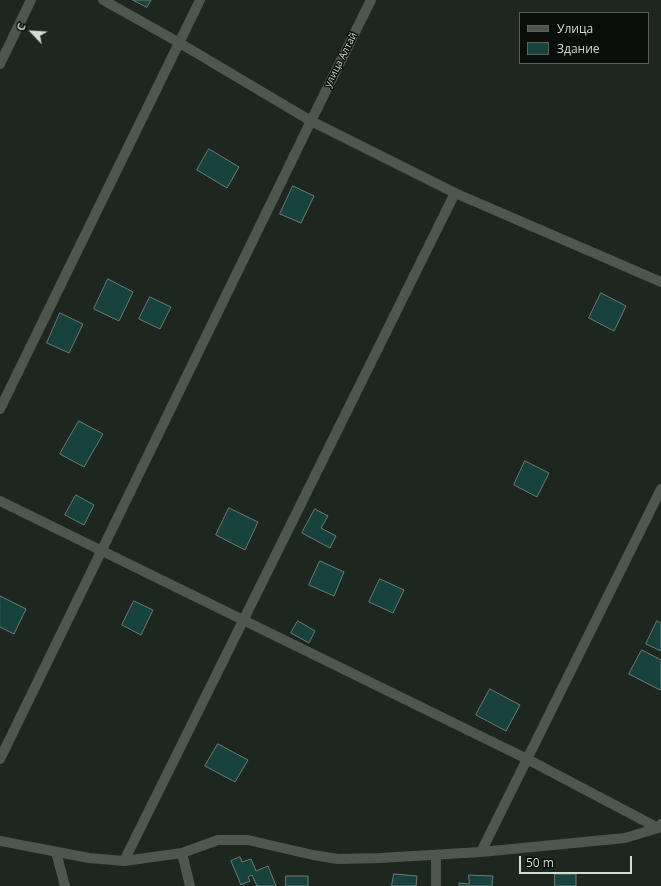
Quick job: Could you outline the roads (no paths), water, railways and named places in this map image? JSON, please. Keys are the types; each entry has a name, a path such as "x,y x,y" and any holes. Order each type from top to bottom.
{"street":[{"path":"0,64 31,0"},
{"path":"103,0 311,120 455,193 661,282"},
{"path":"0,409 178,42 200,0"},
{"name":"улица Алтай","path":"0,759 311,120 371,0"},
{"path":"124,861 455,193"},
{"path":"480,852 661,489"},
{"path":"0,501 527,759 660,826"},
{"path":"0,841 89,858 124,861 182,853 218,840 248,840 313,855 338,859 480,852 626,838 660,826"},
{"path":"56,852 65,886"},
{"path":"182,853 190,886"},
{"path":"436,855 436,886"}]}
